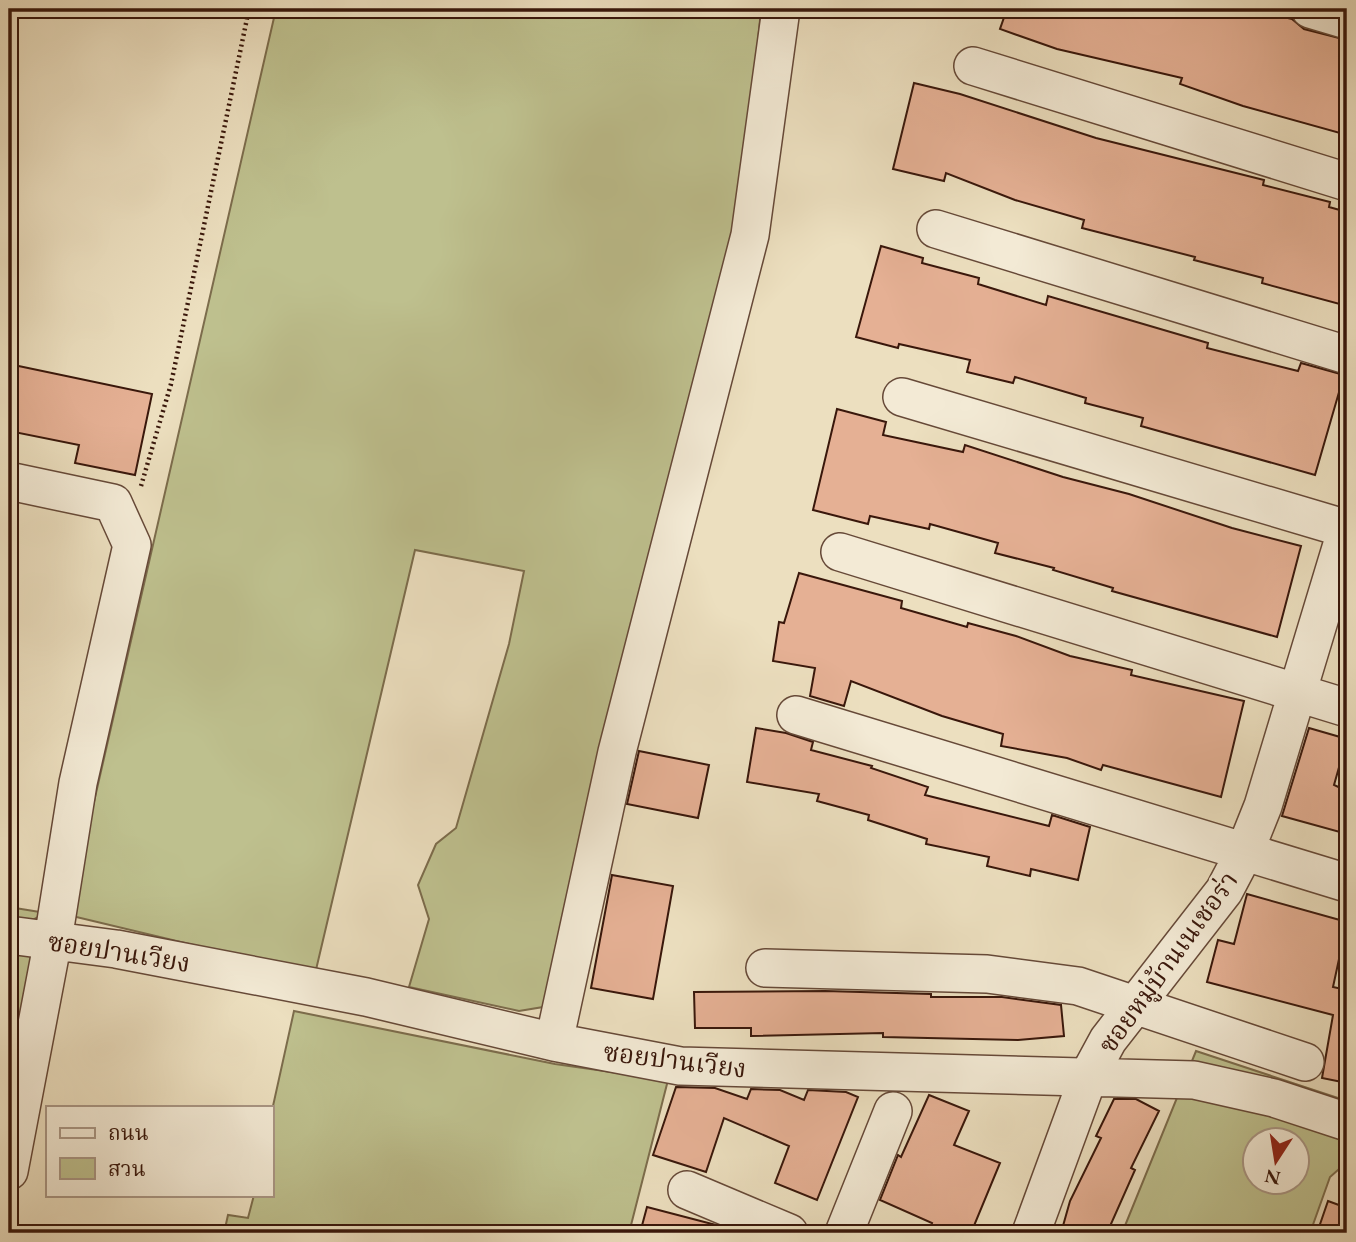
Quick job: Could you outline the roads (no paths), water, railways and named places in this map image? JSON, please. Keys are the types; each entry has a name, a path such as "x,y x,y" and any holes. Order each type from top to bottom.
{"street":[{"path":"554,1042 617,752 750,235 781,9"},
{"path":"1310,9 1347,20"},
{"path":"973,66 1347,182"},
{"path":"936,229 1347,355"},
{"path":"902,397 1347,529"},
{"path":"9,481 113,503 132,545 78,783 53,940 9,1171"},
{"name":"ซอยหมู่บ้านเนเชอร่า","path":"1031,1233 1089,1075 1108,1040 1224,891 1245,851 1263,806 1347,529"},
{"path":"840,552 1347,708"},
{"path":"796,715 1347,883"},
{"name":"ซอยปานเวียง","path":"9,935 53,940 366,997 554,1042 624,1057 692,1067 1089,1075 1194,1080 1236,1087 1347,1122"},
{"path":"765,968 987,974 1078,986 1305,1062"},
{"path":"844,1233 894,1111"},
{"path":"687,1190 789,1233"}]}
